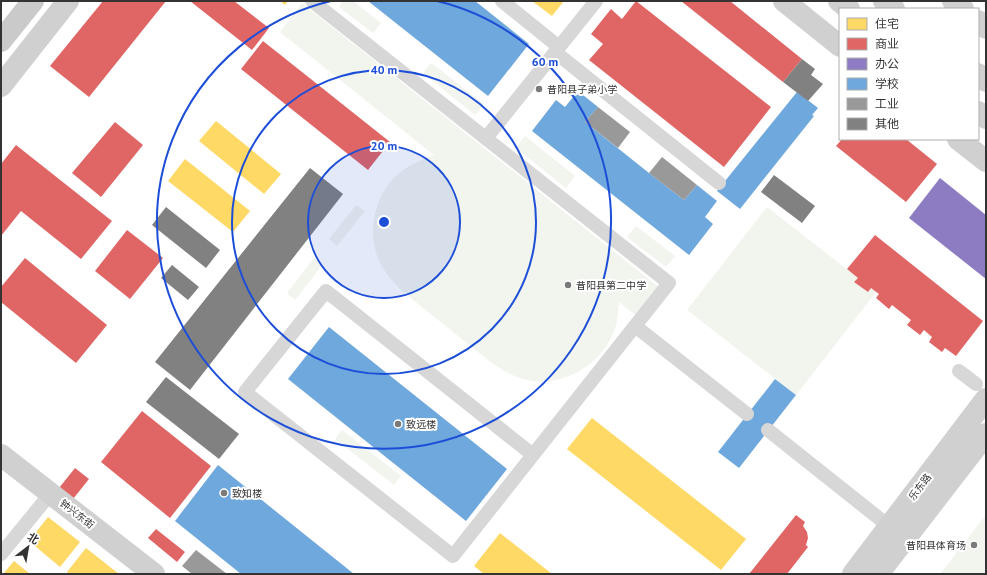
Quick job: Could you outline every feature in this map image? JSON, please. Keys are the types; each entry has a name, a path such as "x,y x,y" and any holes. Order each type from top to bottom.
{"main road":[{"path":"1,41 33,1"},
{"path":"1,86 68,1"},
{"path":"784,1 839,45"},
{"path":"839,1 848,8"},
{"path":"884,1 893,8"},
{"path":"953,1 962,8"},
{"path":"959,140 986,161"},
{"name":"乐东路","path":"853,574 890,527 981,392"},
{"name":"乐东路","path":"878,574 986,434"},
{"name":"钟兴东街","path":"1,455 154,574"}],"lane":[{"path":"312,1 669,283 636,326 453,556 246,392 326,291 533,455"},
{"path":"502,1 557,49 719,183"},
{"path":"486,138 596,1"},
{"path":"636,326 748,414"},
{"path":"959,371 981,392"},
{"path":"768,430 890,527"},
{"path":"1,554 51,493"}],"shaded area":[{"path":"343,1 353,1 381,23 373,33 339,7"},
{"path":"302,3 661,289 638,317 619,302 617,321 612,335 605,348 595,360 569,376 554,380 538,381 523,379 515,376 493,364 402,291 391,279 381,265 376,253 373,227 379,202 392,180 402,171 434,155 280,32"},
{"path":"431,63 484,104 475,115 423,73"},
{"path":"525,136 575,176 566,188 516,148"},
{"path":"356,205 365,211 337,246 329,239"},
{"path":"767,207 858,278 855,282 867,292 871,288 876,292 796,395 687,310"},
{"path":"636,226 675,256 666,267 627,237"},
{"path":"314,258 323,264 295,300 287,293"},
{"path":"342,430 401,476 394,485 335,439"},
{"name":"昔阳县体育场","path":"986,515 986,574 940,574"}],"building: 住宅":[{"path":"280,1 288,1 285,5"},
{"path":"532,1 564,1 552,16"},
{"path":"216,121 281,174 264,194 199,141"},
{"path":"185,159 250,211 233,232 168,181"},
{"path":"592,418 746,539 721,570 567,449"},
{"path":"48,517 80,542 60,567 29,541"},
{"path":"500,533 552,574 484,574 474,566"},
{"path":"86,548 119,574 69,574 67,572"},
{"path":"14,561 30,574 3,574"}],"building: 商业":[{"path":"103,1 166,1 89,97 50,66"},
{"path":"190,1 234,1 269,28 252,50"},
{"path":"636,1 771,107 724,167 589,60 603,44 591,34 611,9 622,19"},
{"path":"681,1 730,1 802,59 783,82"},
{"path":"263,41 390,142 368,170 241,69"},
{"path":"115,122 143,145 101,197 72,173"},
{"path":"841,140 907,140 937,164 906,202 836,146"},
{"path":"16,145 112,221 81,259 21,211 1,236 1,164"},
{"path":"127,230 163,258 130,299 95,271"},
{"path":"875,235 983,321 956,356 945,348 942,352 929,342 932,337 924,330 920,335 907,325 911,320 892,305 889,309 876,298 879,294 871,288 868,292 854,282 858,278 847,269"},
{"path":"25,258 107,325 76,363 1,302 1,287"},
{"path":"142,411 211,466 170,518 101,462"},
{"path":"75,468 89,479 73,499 59,488"},
{"path":"796,515 805,522 803,526 807,532 808,538 806,545 808,547 787,574 749,574"},
{"path":"156,529 185,552 177,562 148,538"}],"building: 办公":[{"path":"940,178 986,215 986,279 909,218"}],"building: 学校":[{"path":"368,1 475,1 529,44 488,96"},
{"path":"578,91 598,107 585,122 649,173 684,200 697,185 717,201 705,217 713,224 689,255 532,131 556,100 565,107"},
{"path":"797,92 818,108 812,115 814,116 740,209 717,191"},
{"name":"致远楼","path":"329,327 507,469 466,521 288,379"},
{"path":"775,379 796,395 739,468 718,452"},
{"name":"致知楼","path":"218,465 354,574 241,574 175,521"}],"building: 工业":[{"path":"598,107 630,132 618,148 585,122"},
{"path":"662,157 697,185 684,200 649,173"},
{"path":"196,550 227,574 192,574 182,566"}],"building: 其他":[{"path":"802,59 815,69 811,75 823,84 808,101 783,82"},
{"path":"310,168 343,194 190,390 155,362"},
{"path":"774,175 815,206 802,223 761,192"},
{"path":"166,207 220,250 206,268 152,225"},
{"path":"172,265 199,287 188,300 161,278"},
{"path":"166,377 239,434 219,459 146,402"}],"place":[{"name":"昔阳县子弟小学","path":"539,89"},
{"name":"昔阳县第二中学","path":"568,285"},
{"name":"致远楼","path":"398,424"},
{"name":"致知楼","path":"224,493"},
{"name":"昔阳县体育场","path":"974,545"}]}
